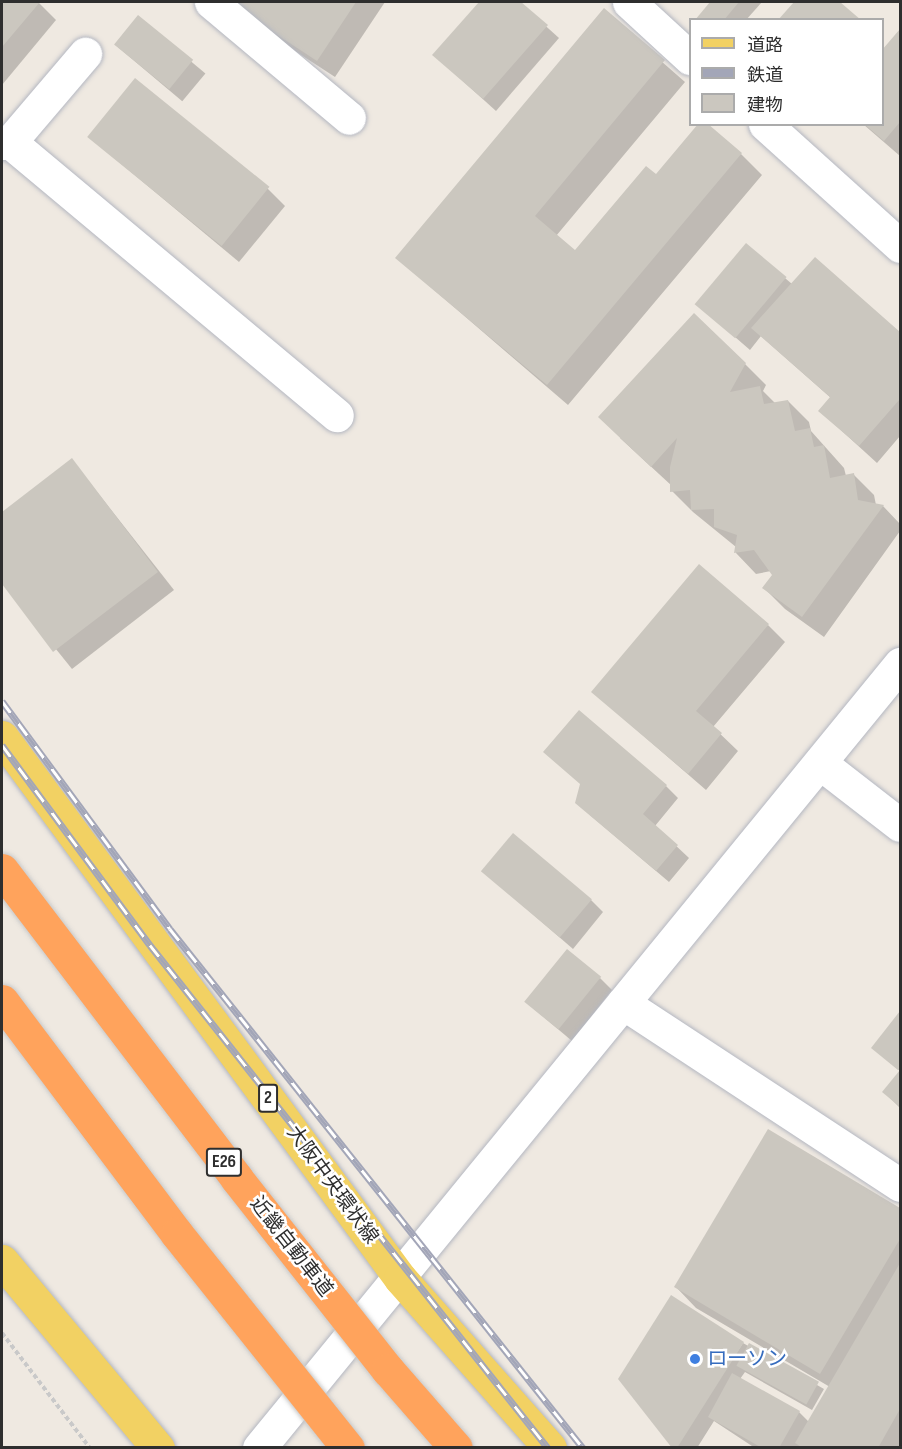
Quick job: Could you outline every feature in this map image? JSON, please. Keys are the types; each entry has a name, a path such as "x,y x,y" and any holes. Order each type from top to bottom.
{"highway":[{"name":"近畿自動車道","path":"2,870 237,1179 388,1370 456,1448"},
{"path":"2,1000 177,1234 348,1448"}],"main road":[{"name":"大阪中央環状線","path":"2,736 400,1278 550,1448"},
{"path":"2,1261 159,1448"}],"street":[{"path":"211,2 349,118"},
{"path":"629,2 689,57"},
{"path":"85,54 6,143 337,415"},
{"path":"767,126 900,246"},
{"path":"259,1448 900,664"},
{"path":"820,763 900,825"},
{"path":"623,1003 900,1185"}],"path":[{"path":"2,1333 90,1448"}],"building":[{"path":"2,2 40,2 2,47"},
{"path":"236,2 356,2 317,61 233,6"},
{"path":"479,2 521,2 548,25 483,99 432,55"},
{"path":"710,2 739,2 726,18 697,18"},
{"path":"794,2 840,2 859,18 780,18"},
{"path":"604,8 665,60 535,216 575,250 646,166 656,174 696,126 710,126 742,153 547,385 395,258"},
{"path":"138,15 193,60 169,89 114,45"},
{"path":"900,29 900,122 884,141 866,126 884,126 884,48"},
{"path":"135,78 269,187 222,246 87,137"},
{"path":"746,243 787,277 735,338 695,304"},
{"path":"815,257 900,332 900,399 859,446 818,411 830,397 751,328"},
{"path":"694,313 746,363 730,392 760,386 764,404 788,400 795,431 810,428 814,447 824,445 830,478 854,473 858,500 884,505 802,617 762,588 772,575 754,550 734,553 737,535 714,527 714,509 691,510 690,490 670,492 670,467 677,438 651,467 598,417"},
{"path":"72,458 158,572 53,652 2,584 2,512"},
{"path":"699,564 769,624 696,711 722,733 688,774 591,692"},
{"path":"579,710 667,785 643,814 678,845 656,871 575,803 580,784 543,752"},
{"path":"513,833 592,899 560,938 481,871"},
{"path":"567,949 601,977 558,1030 524,1002"},
{"path":"900,1011 900,1067 898,1070 871,1048"},
{"path":"900,1070 900,1107 882,1092"},
{"path":"768,1129 900,1208 900,1239 820,1374 674,1287"},
{"path":"900,1263 900,1409 878,1448 803,1448 795,1443"},
{"path":"671,1295 744,1342 677,1448 672,1448 618,1379"},
{"path":"749,1343 819,1382 806,1405 736,1366"},
{"path":"732,1373 800,1411 779,1448 762,1448 708,1417"}],"railway":[{"path":"2,701 170,929 583,1448"},
{"path":"2,745 150,945 548,1448"}],"place":[{"name":"ローソン","path":"695,1359"}]}
